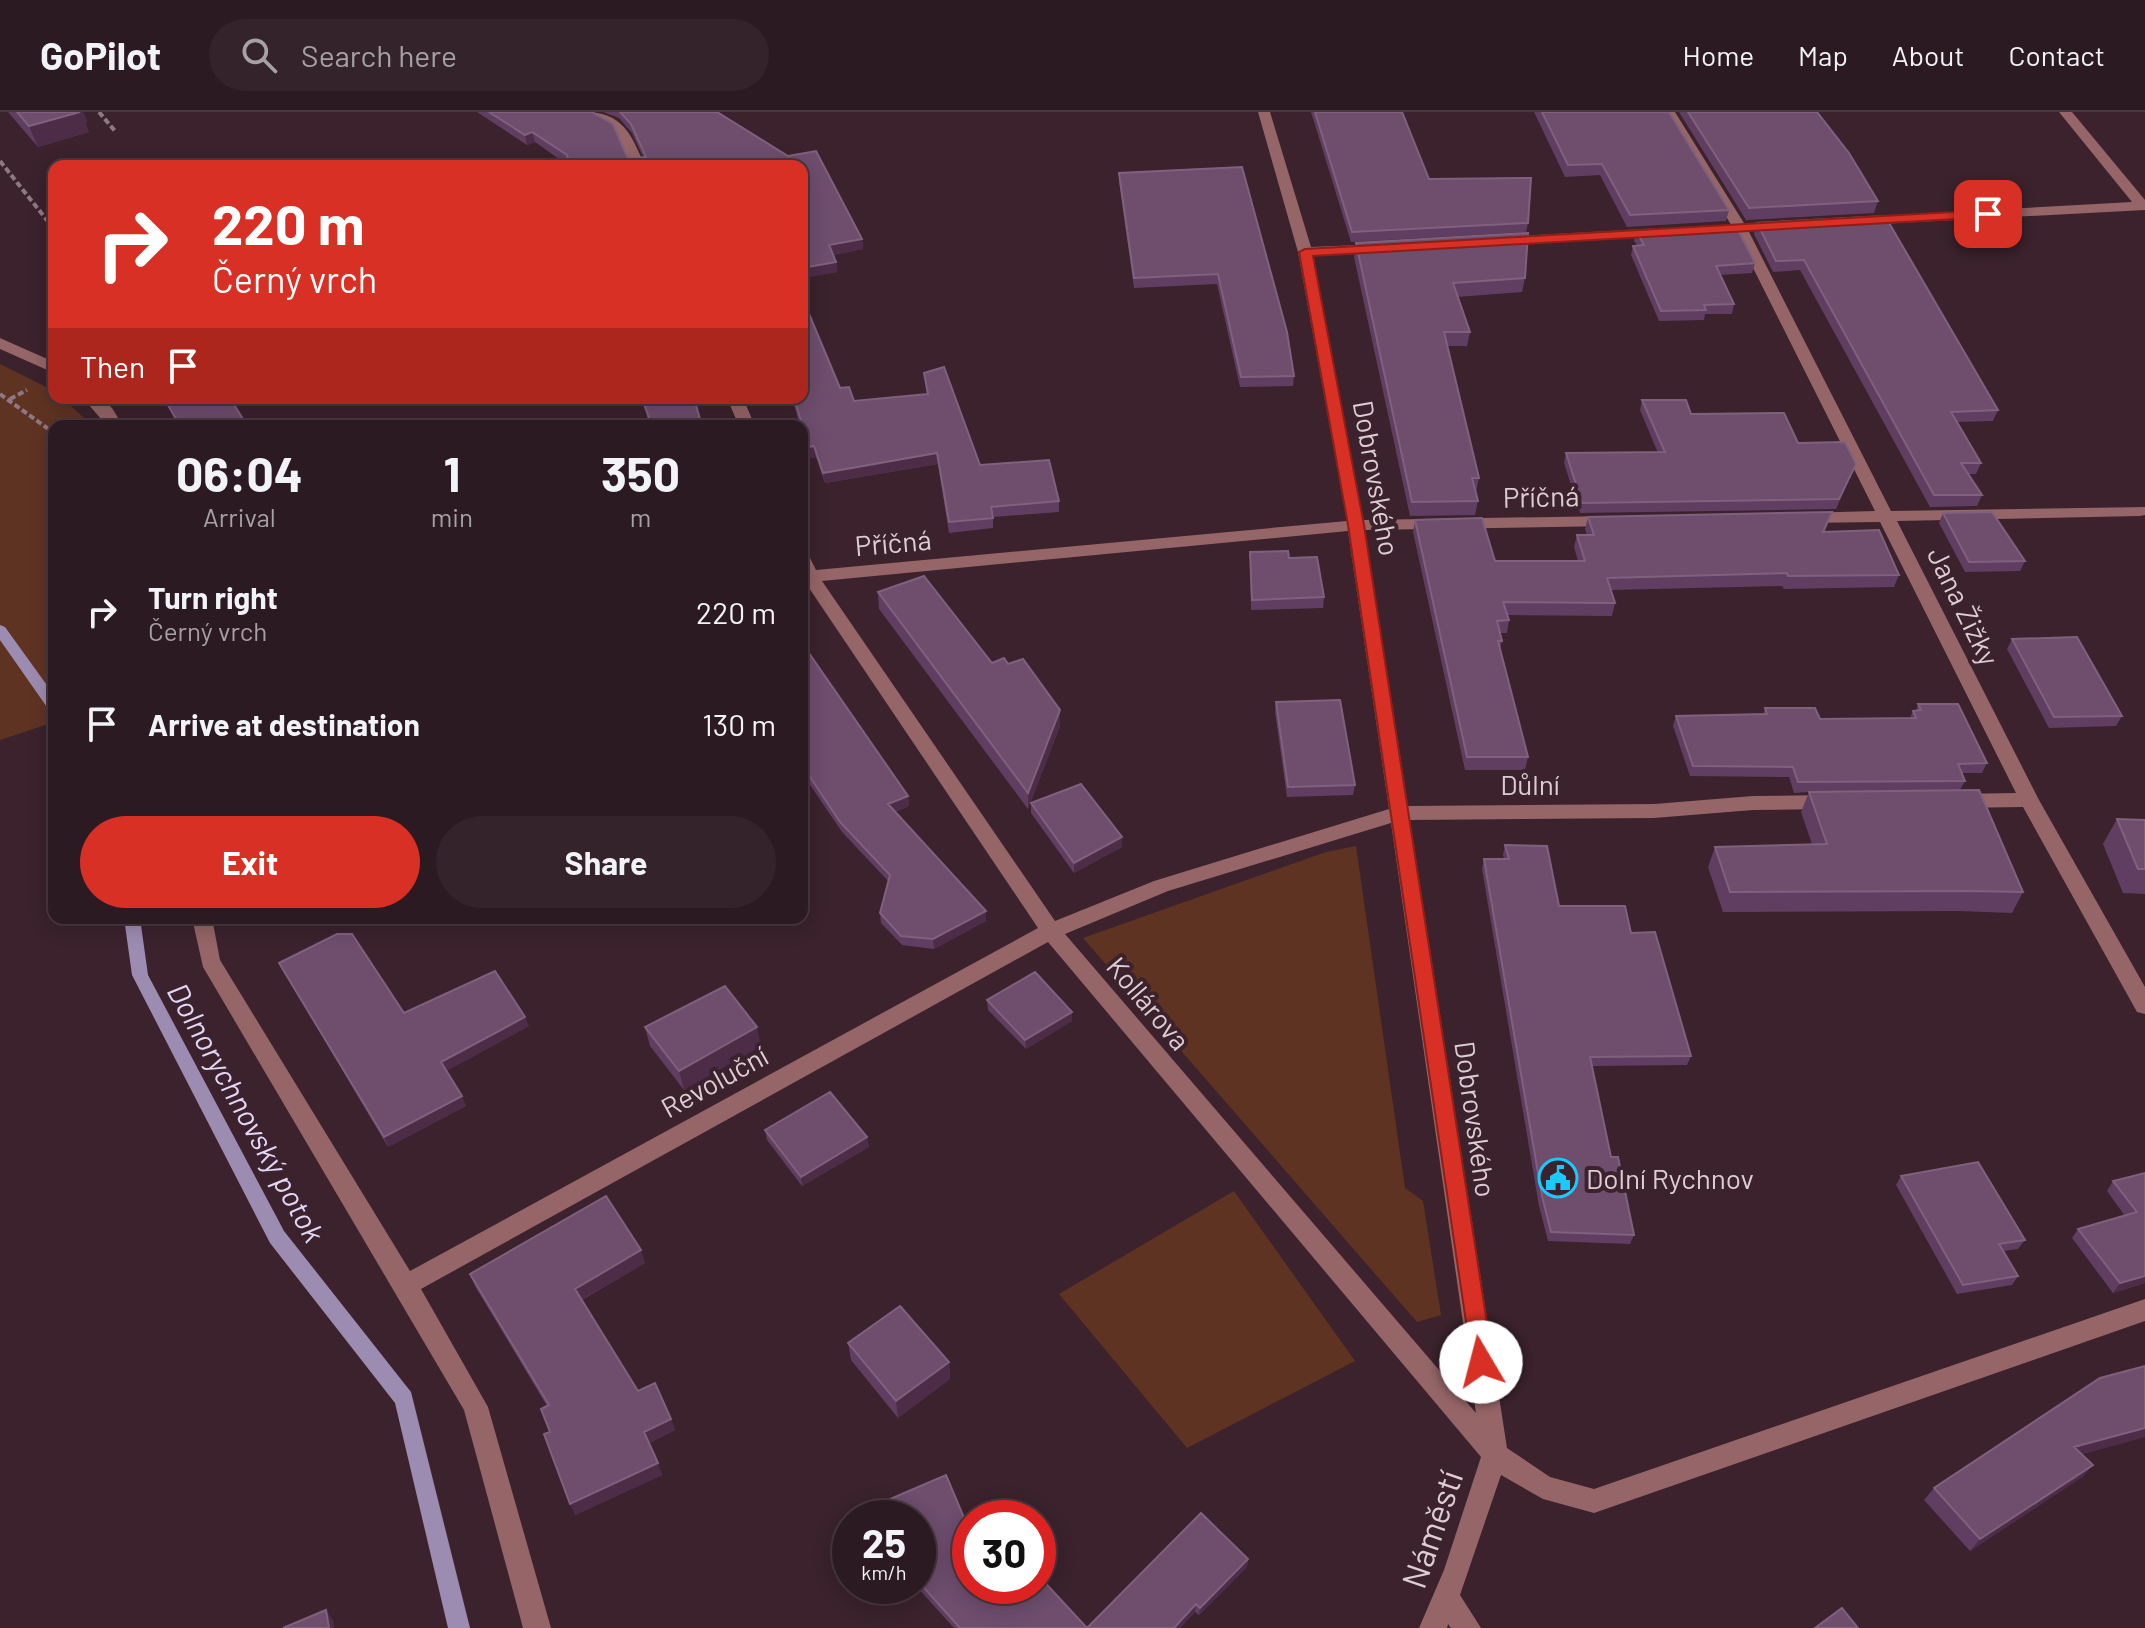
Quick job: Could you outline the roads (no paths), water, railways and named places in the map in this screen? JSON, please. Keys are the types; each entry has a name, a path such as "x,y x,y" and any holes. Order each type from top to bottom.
{"street":[{"path":"590,112 623,130 636,160"},
{"name":"Dobrovského","path":"1264,112 1305,252 1356,525 1495,1454"},
{"name":"Jana Žižky","path":"1669,112 1740,228 1889,517 2029,800 2145,1006"},
{"path":"2065,112 2144,206"},
{"path":"1848,222 2144,206"},
{"path":"1492,242 1678,231"},
{"path":"1305,252 1399,247"},
{"path":"0,343 48,365"},
{"path":"98,404 111,420"},
{"path":"1779,519 2140,511"},
{"name":"Příčná","path":"808,570 1356,525 1622,521"},
{"name":"Kollárova","path":"808,574 1051,931 1495,1454"},
{"path":"1937,801 2029,800"},
{"name":"Důlní","path":"1051,931 1161,886 1400,813 1654,811 1753,803 1845,802"},
{"path":"203,924 210,961 476,1407 537,1628"},
{"name":"Revoluční","path":"406,1285 1051,931"},
{"path":"1495,1454 1527,1480 1560,1496 1594,1501 2145,1310"},
{"name":"Náměstí","path":"1433,1628 1495,1454"},
{"path":"1446,1597 1467,1628"}],"waterway":[{"name":"Dolnorychnovský potok","path":"0,630 48,698"},
{"name":"Dolnorychnovský potok","path":"133,924 140,975 277,1237 404,1399 459,1628"}],"place":[{"name":"Dolní Rychnov","path":"1558,1178"}]}
